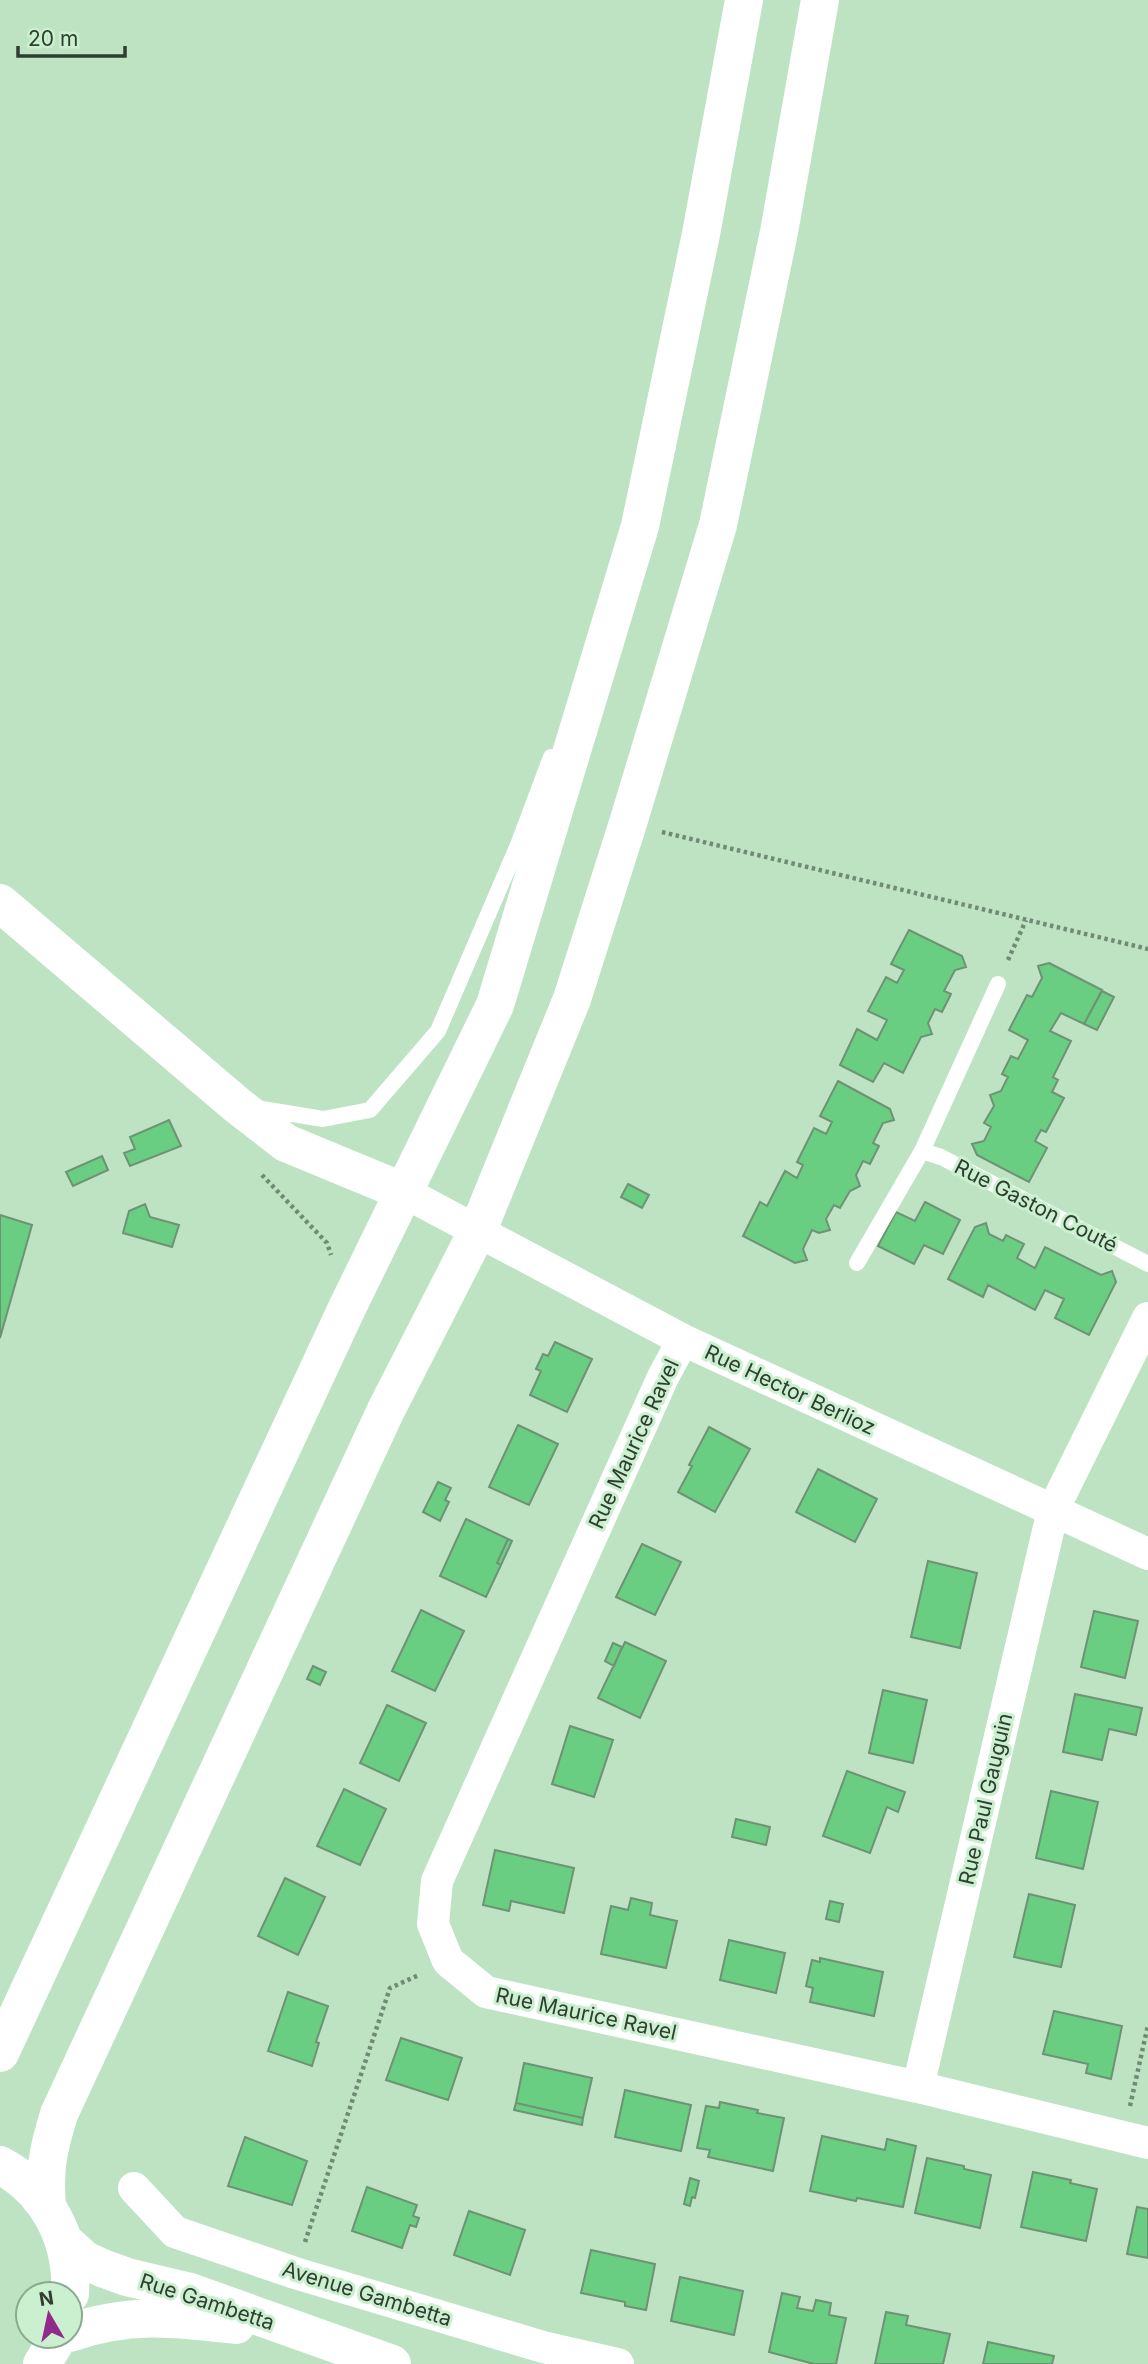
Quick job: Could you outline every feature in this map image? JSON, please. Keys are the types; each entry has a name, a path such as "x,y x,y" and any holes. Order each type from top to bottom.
{"main road":[{"path":"0,2053 402,1191 495,1005 640,526 701,234 744,0"},
{"path":"47,2206 44,2176 59,2114 386,1410 478,1230 572,999 718,525 779,232 820,0"},
{"path":"0,903 237,1105 286,1143 402,1191"},
{"path":"0,2165 20,2178 47,2206 64,2241 69,2280"},
{"name":"Rue Gambetta","path":"64,2241 85,2260 102,2269 190,2292 297,2332"},
{"name":"Rue Gambetta","path":"84,2330 104,2322 141,2317 187,2319 297,2332"},
{"path":"297,2332 392,2364"}],"street":[{"name":"Rue Hector Berlioz","path":"402,1191 683,1340 1148,1554"},
{"path":"1053,1510 1148,1318"},
{"name":"Rue Maurice Ravel","path":"683,1340 657,1389 436,1881 433,1924 448,1961 486,1992 918,2087 1135,2141"},
{"name":"Rue Paul Gauguin","path":"918,2087 1053,1510"},
{"name":"Avenue Gambetta","path":"134,2188 175,2232 295,2273 543,2347 618,2364"}],"lane":[{"path":"237,1105 323,1119 370,1110 438,1031 518,845 640,526"},
{"path":"857,1263 922,1151 998,984"},
{"name":"Rue Gaston Couté","path":"922,1151 941,1157 1148,1264"}],"path":[{"path":"628,824 1148,949"},
{"path":"998,984 1026,920"},
{"path":"295,2273 390,1988 448,1961"},
{"path":"1135,2141 1148,2025"}],"building":[{"path":"909,930 962,956 966,967 955,970 944,991 951,994 942,1012 935,1009 928,1023 932,1034 921,1037 903,1073 884,1063 873,1082 840,1065 857,1029 877,1040 887,1020 868,1011 886,977 897,983 904,970 891,964"},
{"path":"1049,963 1102,990 1084,1024 1061,1013 1050,1031 1071,1041 1053,1077 1058,1080 1052,1092 1064,1098 1046,1132 1041,1130 1035,1141 1047,1148 1029,1182 977,1155 972,1144 984,1141 991,1127 984,1123 994,1106 990,1095 1001,1091 1008,1077 1002,1074 1011,1056 1018,1059 1028,1040 1009,1030 1027,995 1032,997 1042,978 1038,966"},
{"path":"1102,991 1114,997 1097,1030 1084,1024"},
{"path":"838,1081 890,1109 894,1120 883,1123 873,1143 879,1146 870,1164 863,1161 856,1175 860,1186 850,1191 840,1208 834,1205 826,1219 830,1230 819,1233 812,1230 803,1249 807,1260 795,1263 743,1236 760,1202 767,1206 785,1171 797,1178 803,1165 797,1162 814,1128 826,1134 832,1122 820,1116"},
{"path":"169,1120 181,1146 130,1166 124,1153 135,1149 130,1137"},
{"path":"102,1156 108,1170 73,1186 66,1172"},
{"path":"628,1184 649,1195 642,1208 621,1197"},
{"path":"925,1202 960,1220 943,1254 924,1245 914,1264 878,1246 896,1212 915,1221"},
{"path":"145,1204 150,1217 179,1225 172,1247 123,1233 129,1211"},
{"path":"0,1215 32,1225 0,1338"},
{"path":"986,1223 989,1234 1003,1241 1006,1235 1024,1244 1017,1258 1035,1268 1045,1247 1101,1275 1112,1271 1116,1282 1089,1335 1055,1318 1064,1299 1045,1290 1035,1310 988,1285 983,1297 948,1279 975,1227"},
{"path":"555,1342 592,1359 567,1412 530,1395 541,1371 536,1369 543,1354 548,1356"},
{"path":"518,1425 558,1444 529,1505 489,1487"},
{"path":"709,1427 750,1449 715,1512 678,1492"},
{"path":"818,1469 877,1499 855,1542 796,1512"},
{"path":"438,1482 451,1488 445,1500 449,1502 440,1521 423,1512"},
{"path":"466,1519 508,1539 497,1563 501,1565 486,1597 440,1576"},
{"path":"508,1539 512,1541 501,1565 497,1563"},
{"path":"642,1544 681,1562 655,1615 616,1597"},
{"path":"928,1561 977,1573 960,1648 911,1637"},
{"path":"421,1610 464,1631 435,1691 392,1671"},
{"path":"1094,1611 1138,1621 1125,1678 1081,1667"},
{"path":"625,1642 666,1661 640,1718 598,1698"},
{"path":"613,1643 622,1647 614,1666 605,1661"},
{"path":"313,1666 326,1672 320,1685 307,1679"},
{"path":"883,1690 927,1700 913,1763 869,1753"},
{"path":"1075,1694 1142,1708 1136,1735 1109,1729 1102,1760 1063,1752"},
{"path":"387,1705 426,1723 399,1781 360,1763"},
{"path":"570,1726 613,1740 594,1797 552,1784"},
{"path":"847,1771 905,1792 898,1812 887,1807 870,1853 823,1836"},
{"path":"344,1789 386,1809 360,1865 317,1846"},
{"path":"1051,1791 1098,1802 1083,1869 1036,1858"},
{"path":"736,1819 770,1827 766,1845 732,1837"},
{"path":"495,1850 574,1868 564,1913 511,1901 509,1911 483,1905"},
{"path":"285,1878 325,1897 298,1955 258,1936"},
{"path":"1029,1894 1075,1905 1061,1967 1014,1957"},
{"path":"631,1898 652,1903 650,1915 677,1921 666,1968 601,1954 611,1906 628,1910"},
{"path":"830,1901 843,1904 839,1922 826,1919"},
{"path":"729,1940 785,1953 776,1993 720,1980"},
{"path":"820,1958 883,1972 874,2016 810,2002 813,1988 806,1986 812,1960 820,1962"},
{"path":"288,1992 328,2006 316,2042 319,2043 312,2066 268,2051"},
{"path":"1054,2011 1122,2026 1111,2079 1086,2073 1088,2064 1043,2054"},
{"path":"401,2038 462,2058 448,2100 386,2080"},
{"path":"524,2063 592,2078 583,2118 516,2103"},
{"path":"625,2090 691,2105 681,2151 615,2137"},
{"path":"720,2102 784,2118 773,2171 708,2157 710,2150 697,2148 706,2106 719,2108"},
{"path":"516,2103 583,2118 582,2125 514,2110"},
{"path":"822,2136 885,2150 887,2139 916,2146 903,2207 810,2191"},
{"path":"245,2137 307,2161 292,2205 228,2186"},
{"path":"927,2158 991,2175 980,2228 915,2213"},
{"path":"1033,2172 1097,2189 1086,2241 1021,2227"},
{"path":"690,2178 699,2181 690,2206 684,2204"},
{"path":"367,2187 417,2205 413,2216 419,2218 416,2227 410,2225 402,2248 352,2231"},
{"path":"1137,2207 1148,2209 1148,2258 1127,2254"},
{"path":"469,2211 525,2230 510,2275 454,2255"},
{"path":"591,2250 655,2264 646,2310 625,2306 625,2302 581,2293"},
{"path":"680,2277 743,2291 734,2335 671,2321"},
{"path":"782,2293 800,2297 797,2308 813,2311 816,2300 831,2303 829,2315 846,2318 836,2364 814,2364 769,2352"},
{"path":"886,2312 908,2316 906,2325 950,2334 943,2364 875,2364"},
{"path":"988,2342 1054,2356 1052,2364 983,2364"}]}
